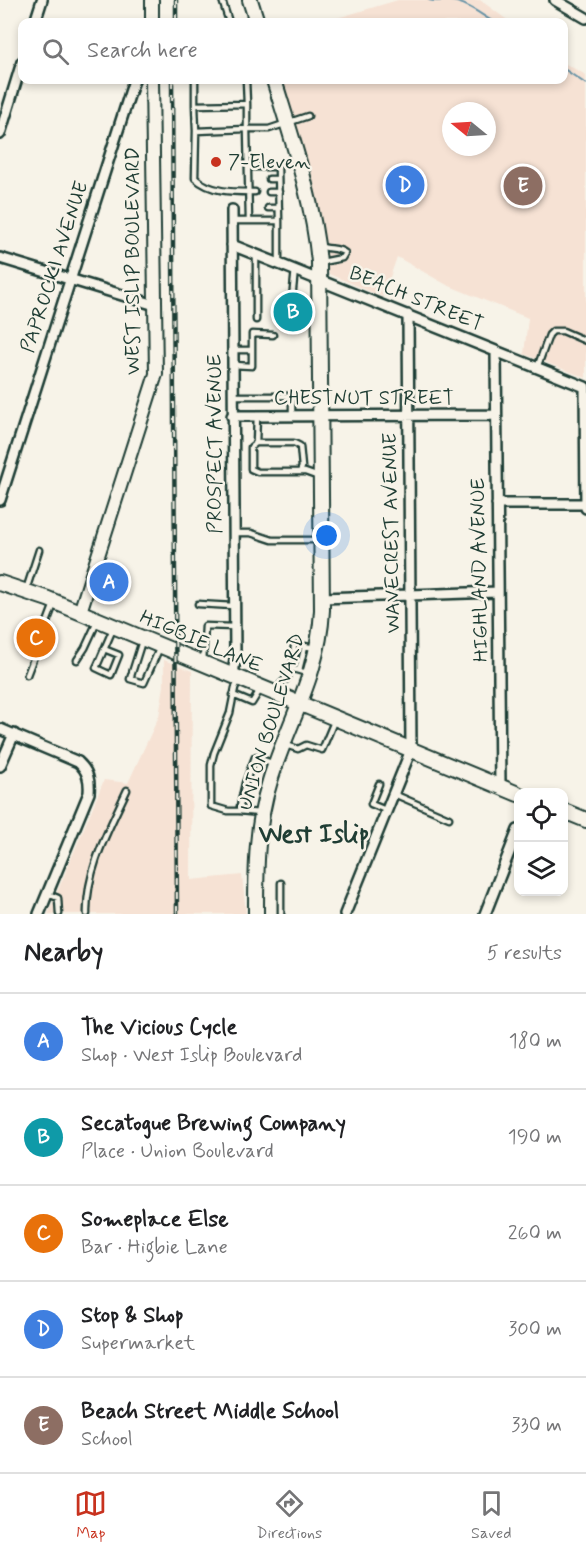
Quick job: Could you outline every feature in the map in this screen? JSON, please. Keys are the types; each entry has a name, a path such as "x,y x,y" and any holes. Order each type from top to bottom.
{"main road":[{"path":"250,0 256,18"},
{"name":"UNION BOULEVARD","path":"256,914 256,854 262,814 276,764 300,705 301,671 311,647 322,598 319,262 306,189 275,84"},
{"name":"HIGBIE LANE","path":"0,583 26,590 514,792"},
{"path":"568,813 586,820"}],"street":[{"path":"36,18 42,0"},
{"path":"152,0 152,18"},
{"path":"555,0 586,18"},
{"path":"0,134 18,75"},
{"name":"PAPROCKI AVENUE","path":"0,500 133,84"},
{"name":"WEST ISLIP BOULEVARD","path":"80,612 156,374 152,84"},
{"name":"PROSPECT AVENUE","path":"232,210 233,606 236,678"},
{"name":"BEACH STREET","path":"232,245 586,386"},
{"path":"0,258 155,305"},
{"name":"WAVECREST AVENUE","path":"408,315 411,750"},
{"name":"HIGHLAND AVENUE","path":"496,351 500,787"},
{"path":"497,504 586,506 586,386"},
{"name":"CHESTNUT STREET","path":"232,416 496,415"},
{"path":"322,598 497,592"},
{"path":"0,729 78,762 85,768 90,781 89,793 39,914"},
{"path":"0,766 14,734"},
{"path":"345,914 411,750"},
{"path":"485,914 514,842"}],"lane":[{"path":"222,0 228,18"},
{"path":"195,84 195,178 201,183 226,192 255,192"},
{"path":"246,84 249,192 252,208 249,221"},
{"path":"195,105 247,104"},
{"path":"196,131 269,129 308,116"},
{"path":"249,167 278,167 279,263"},
{"path":"269,179 279,179"},
{"path":"249,180 255,180"},
{"path":"269,192 279,192"},
{"path":"268,208 279,208"},
{"path":"232,221 279,221"},
{"path":"317,245 329,249 341,249 345,253 342,258 319,262"},
{"path":"256,254 256,320"},
{"path":"292,298 295,269"},
{"path":"537,368 549,335 553,332 563,331 586,341"},
{"path":"232,365 252,366 252,334 273,334"},
{"path":"232,350 252,350"},
{"path":"232,396 292,396 292,416"},
{"path":"256,443 257,416"},
{"path":"300,472 302,467 300,446 294,443 256,443 250,447 251,469 258,472 300,472 322,478"},
{"path":"233,533 251,533 272,540 322,540"},
{"path":"26,590 39,550"},
{"path":"27,675 55,602"},
{"path":"198,604 233,606"},
{"path":"76,660 85,648 98,620"},
{"path":"104,649 119,655 111,675 96,668 104,649 114,626"},
{"path":"203,664 205,626 234,627"},
{"path":"142,638 130,679 144,683 161,646"},
{"path":"277,695 281,684 288,677 288,668 301,671 294,644 311,647"},
{"path":"236,678 230,713 214,753 212,806 262,814"},
{"path":"233,695 252,703 261,688"},
{"path":"284,744 298,748 306,745 322,750 335,719"},
{"path":"239,811 244,783 254,758 257,756 276,764"},
{"path":"379,784 371,804 387,811"},
{"path":"87,914 89,886 95,863 127,790"},
{"path":"394,794 449,818"},
{"path":"281,883 281,914"},
{"path":"48,894 58,898 59,914"}],"shaded area":[{"path":"398,0 480,0 505,18 337,18"},
{"path":"568,65 586,75 586,378 524,354 528,318 447,285 397,257 383,297 329,274 280,84 568,84"},
{"path":"164,660 192,671 191,880 242,875 246,914 48,914 104,780 128,783 159,716 164,686"}],"waterway":[{"path":"429,0 461,3 487,18"},
{"path":"568,72 586,84"}],"railway":[{"path":"176,0 176,18"},
{"path":"172,84 177,914"}],"place":[{"name":"7-Eleven","path":"216,162"},
{"name":"Stop & Shop","path":"405,185"},
{"name":"Beach Street Middle School","path":"523,186"},
{"name":"Secatogue Brewing Company","path":"293,312"},
{"name":"The Vicious Cycle","path":"109,582"},
{"name":"Someplace Else","path":"36,638"}],"district":[{"name":"West Islip","path":"314,835"}]}
